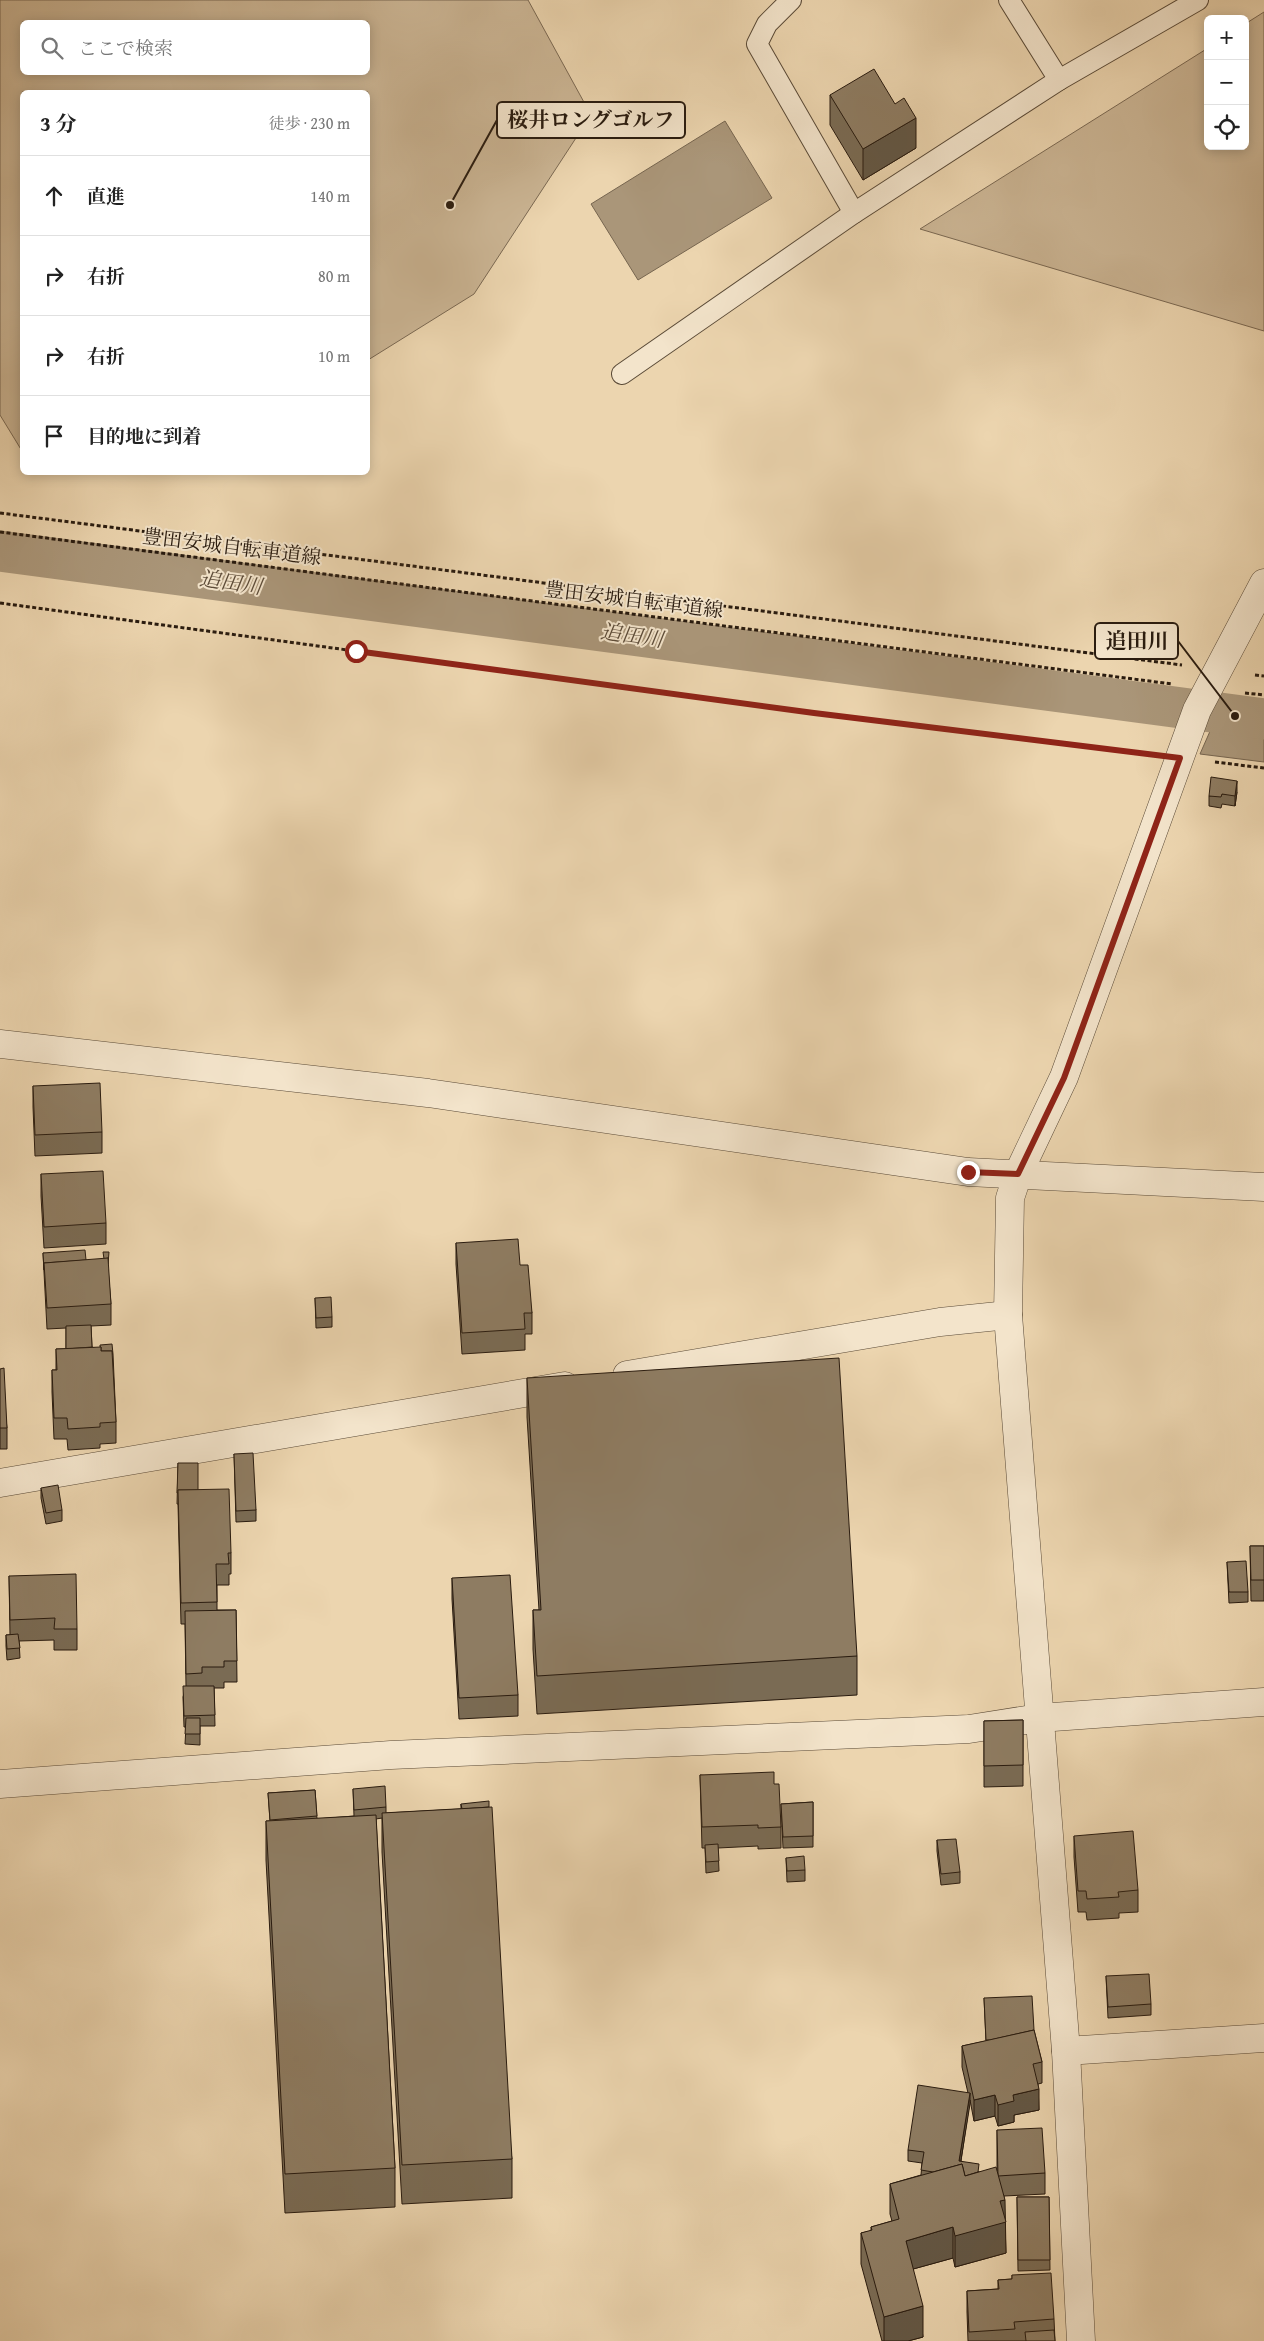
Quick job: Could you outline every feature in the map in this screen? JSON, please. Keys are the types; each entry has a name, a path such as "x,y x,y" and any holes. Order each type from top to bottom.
{"street":[{"path":"1081,2341 1066,2052 1008,1315 1010,1198 1018,1174 1064,1078 1181,753 1207,690 1264,583"},
{"path":"0,1044 428,1093 968,1172 1264,1187"},
{"path":"0,1483 940,1322 1008,1315"},
{"path":"0,1784 391,1756 969,1729 1039,1718 1264,1702"},
{"path":"1066,2052 1264,2038"}],"lane":[{"path":"791,0 767,24 757,44 854,213"},
{"path":"1009,0 1058,80"},
{"path":"622,374 854,213 1058,80 1198,0"}],"path":[{"path":"0,513 1207,690"},
{"name":"豊田安城自転車道線","path":"0,532 1207,690 1264,695"},
{"path":"0,603 804,712 1181,753 1264,768"}],"shaded area":[{"path":"0,0 528,0 591,115 474,294 370,359 370,90 20,90 20,448 0,415"},
{"path":"1264,12 1264,331 920,229 1204,51 1204,150 1249,150 1249,21"},
{"path":"725,121 772,198 638,280 591,204"},
{"path":"1222,704 1264,709 1264,762 1200,754"}],"building":[{"path":"874,69 895,104 904,98 916,118 863,149 830,95"},
{"path":"1211,777 1237,781 1235,796 1222,794 1221,797 1209,796"},
{"path":"100,1083 102,1132 35,1135 33,1086"},
{"path":"103,1171 106,1223 44,1227 41,1174"},
{"path":"518,1239 520,1265 528,1265 532,1313 524,1313 525,1329 462,1333 456,1243"},
{"path":"85,1250 86,1260 44,1263 44,1270 43,1253"},
{"path":"103,1252 109,1252 108,1264 108,1258 104,1259"},
{"path":"108,1258 111,1304 47,1308 44,1263"},
{"path":"331,1297 332,1317 316,1318 315,1298"},
{"path":"91,1325 92,1347 66,1349 66,1326"},
{"path":"112,1344 113,1354 112,1351 101,1351 100,1345"},
{"path":"101,1347 101,1351 112,1351 116,1422 100,1423 100,1427 68,1429 67,1418 54,1418 52,1370 57,1370 56,1349"},
{"path":"839,1358 857,1656 537,1676 533,1610 541,1610 527,1378"},
{"path":"4,1368 7,1428 0,1428 0,1369"},
{"path":"253,1453 256,1510 236,1511 234,1454"},
{"path":"178,1463 198,1463 198,1490 178,1490 177,1493"},
{"path":"58,1485 62,1510 46,1513 41,1488"},
{"path":"229,1489 231,1553 228,1553 229,1564 216,1564 217,1602 181,1603 178,1490"},
{"path":"1250,1546 1264,1546 1264,1580 1251,1580"},
{"path":"1246,1561 1248,1592 1229,1592 1227,1562"},
{"path":"76,1574 77,1629 54,1629 55,1618 10,1620 9,1576"},
{"path":"510,1575 518,1695 459,1698 452,1578"},
{"path":"236,1610 237,1661 224,1661 224,1667 202,1667 202,1673 186,1674 185,1611"},
{"path":"18,1634 20,1648 7,1649 6,1635"},
{"path":"183,1686 214,1686 215,1715 184,1716"},
{"path":"186,1718 200,1718 200,1734 185,1734"},
{"path":"1023,1720 1023,1765 984,1766 984,1721"},
{"path":"774,1772 774,1784 779,1784 781,1827 758,1828 758,1825 702,1827 700,1775"},
{"path":"385,1786 386,1807 354,1810 353,1789"},
{"path":"315,1790 317,1816 270,1820 268,1793"},
{"path":"489,1801 489,1807 462,1809 461,1804"},
{"path":"813,1802 813,1836 783,1837 781,1804"},
{"path":"492,1807 512,2159 402,2165 382,1813"},
{"path":"376,1815 395,2168 285,2174 266,1821"},
{"path":"1133,1831 1138,1890 1118,1892 1119,1897 1087,1899 1086,1891 1078,1891 1074,1836"},
{"path":"956,1839 960,1872 941,1874 937,1840"},
{"path":"718,1844 719,1861 706,1862 705,1845"},
{"path":"804,1856 805,1870 787,1871 786,1858"},
{"path":"1149,1974 1151,2004 1108,2007 1106,1976"},
{"path":"1032,1996 1034,2030 986,2040 984,1998"},
{"path":"1034,2030 1042,2062 1033,2064 1039,2089 1013,2095 1014,2101 998,2105 995,2095 974,2100 962,2046"},
{"path":"918,2085 970,2093 959,2161 979,2164 978,2172 965,2176 962,2164 933,2172 921,2170 924,2152 908,2150"},
{"path":"1042,2128 1045,2173 998,2176 997,2130"},
{"path":"962,2164 965,2176 996,2167 1005,2200 1000,2201 1006,2222 955,2236 953,2227 906,2241 923,2306 884,2317 861,2233 872,2230 871,2227 899,2219 890,2184"},
{"path":"1017,2197 1049,2197 1050,2260 1018,2260"},
{"path":"1051,2273 1054,2319 1014,2322 1015,2329 969,2332 967,2291 999,2289 998,2280 1012,2279 1012,2275"},
{"path":"1054,2330 1055,2341 1026,2341 1025,2332"}],"waterway":[{"name":"追田川","path":"0,551 1264,719"}],"place":[{"name":"桜井ロングゴルフ","path":"450,205"},
{"name":"追田川","path":"1235,716"}],"route":[{"path":"356,651 814,713 1180,758 1064,1078 1018,1174 968,1172"}]}
